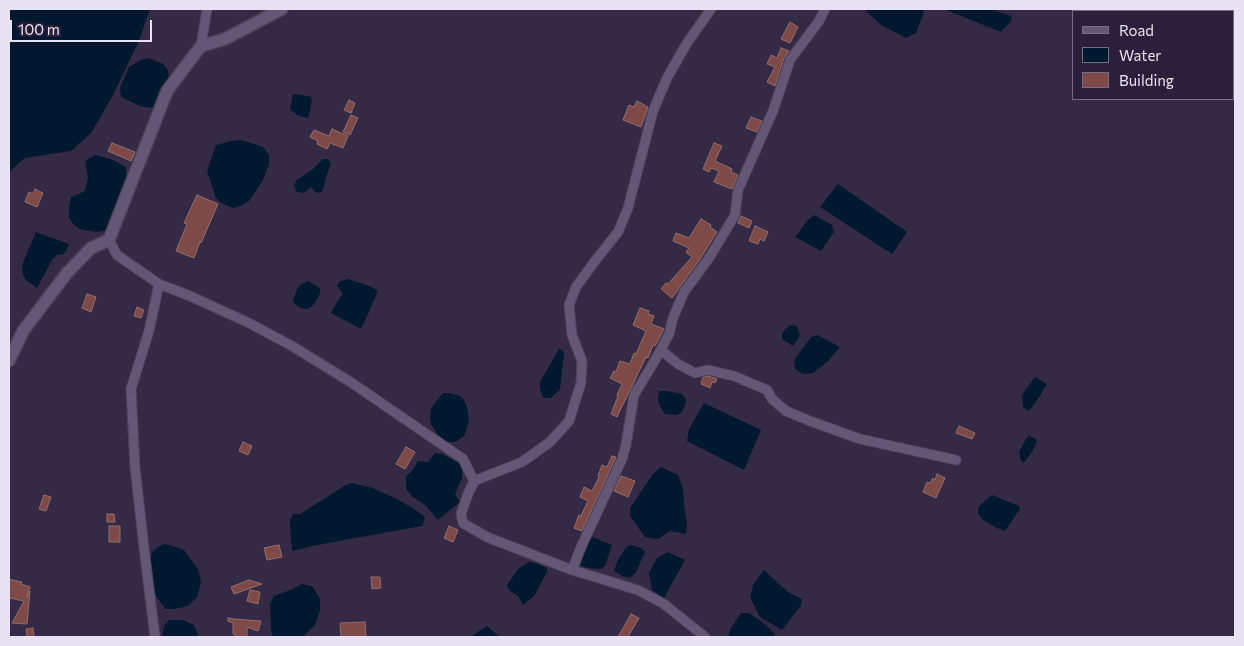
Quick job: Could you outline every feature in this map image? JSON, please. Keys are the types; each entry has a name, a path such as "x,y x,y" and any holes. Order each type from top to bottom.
{"street":[{"path":"9,361 23,331 67,273 91,248 109,240 167,91 201,46 207,9"},
{"path":"201,46 225,39 282,9"},
{"path":"705,637 664,604 638,590 572,570 488,537 462,522 462,514 474,481 522,462 550,442 569,421 581,383 582,361 572,335 569,305 576,288 618,232 628,208 653,111 667,78 687,43 711,9"},
{"path":"572,570 622,459 634,395 669,334 673,318 684,292 709,258 735,215 738,190 772,111 790,60 819,21 825,9"},
{"path":"109,240 116,255 159,284 247,322 352,382 463,459 474,481"},
{"path":"155,637 135,467 131,389 149,331 159,284"},
{"path":"661,350 678,364 695,373 708,370 734,376 767,390 772,399 786,411 819,424 860,439 956,460"}],"water":[{"path":"9,9 150,9 138,43 112,97 91,133 71,151 25,158 9,172"},
{"path":"864,9 924,9 916,33 906,38 881,25"},
{"path":"944,9 991,9 1011,16 1012,20 1001,32"},
{"path":"149,58 163,64 168,70 169,79 156,106 152,108 140,106 121,97 120,88 129,67"},
{"path":"293,94 311,97 312,101 308,118 297,115 290,109"},
{"path":"241,140 263,147 269,155 269,164 263,180 250,200 243,205 233,208 221,203 216,198 207,171 216,145"},
{"path":"95,155 113,160 126,167 127,185 111,225 104,231 96,232 80,229 69,218 71,197 85,191 88,178 85,161"},
{"path":"323,159 328,159 331,164 323,190 320,193 315,192 311,187 304,193 296,191 294,185 297,180"},
{"path":"838,184 907,232 892,254 820,207"},
{"path":"814,215 832,225 834,232 821,251 795,237"},
{"path":"36,232 69,244 63,254 57,255 52,260 37,288 26,280 23,275 22,265"},
{"path":"348,279 377,290 361,329 331,313 343,294 337,286 340,281"},
{"path":"308,281 320,288 320,293 315,303 306,309 299,307 293,300 298,287"},
{"path":"790,325 797,326 800,336 793,346 782,339 782,333"},
{"path":"817,335 840,347 828,361 813,373 803,374 795,369 794,360 811,337"},
{"path":"559,349 564,354 560,389 551,398 543,398 540,382"},
{"path":"1035,377 1047,384 1029,411 1023,407 1022,395"},
{"path":"660,391 682,394 686,402 682,412 677,415 665,414 658,401"},
{"path":"443,393 460,396 467,407 469,420 466,431 464,436 456,442 447,442 439,437 431,424 431,408"},
{"path":"704,403 761,430 744,470 687,441 689,429"},
{"path":"1029,436 1037,441 1024,463 1020,458 1019,452"},
{"path":"435,453 442,454 462,466 462,478 455,494 460,502 438,520 425,505 413,497 406,489 406,476 412,471 418,461 428,462"},
{"path":"661,467 678,475 683,488 687,523 686,534 670,531 658,539 645,537 630,516 630,508 652,475"},
{"path":"352,483 370,487 416,510 424,516 425,520 422,526 292,551 290,520 293,514 300,514 344,486"},
{"path":"992,495 1019,506 1020,509 1005,531 985,521 978,513 979,506"},
{"path":"592,537 612,545 605,566 601,569 581,566 579,560 586,540"},
{"path":"163,544 184,550 198,569 201,582 197,597 188,606 165,609 155,594 149,565 150,558 154,550"},
{"path":"631,545 641,548 645,552 636,572 630,578 614,571 626,547"},
{"path":"668,552 685,560 664,598 652,590 649,573 657,558"},
{"path":"529,562 547,568 547,572 534,596 523,605 518,596 509,590 507,585 518,569"},
{"path":"764,570 788,592 802,599 801,605 782,630 760,617 750,597 753,585"},
{"path":"302,584 313,587 320,599 320,610 315,625 302,637 273,637 270,604 274,596"},
{"path":"741,613 749,613 766,625 775,634 774,637 728,637 731,628"},
{"path":"169,620 183,620 194,625 199,637 162,637 164,626"},
{"path":"487,626 500,637 471,637 476,633"}],"building":[{"path":"790,22 798,27 790,43 781,39"},
{"path":"781,48 789,51 784,58 775,86 767,82 775,67 767,64 771,55 777,58"},
{"path":"349,100 355,103 351,113 344,110"},
{"path":"637,101 648,107 641,127 623,120 629,105 634,107"},
{"path":"351,115 358,118 350,135 343,132"},
{"path":"751,117 762,121 757,132 746,128"},
{"path":"332,129 348,136 343,148 330,143 327,149 317,144 318,141 310,137 314,130 329,136"},
{"path":"112,143 135,152 131,161 108,151"},
{"path":"714,143 722,146 715,161 732,169 731,172 738,175 732,189 714,182 719,171 711,168 709,172 703,169"},
{"path":"35,189 43,193 37,207 25,202 29,192 33,194"},
{"path":"197,195 218,204 194,258 176,251 187,224 184,223"},
{"path":"741,216 752,221 749,228 738,223"},
{"path":"701,219 711,225 710,227 717,232 672,298 661,289 666,283 668,284 692,257 686,252 689,248 673,241 676,233 689,238"},
{"path":"755,226 768,232 764,241 760,239 758,244 749,241"},
{"path":"87,294 96,297 91,312 82,308"},
{"path":"137,307 144,310 141,318 134,316"},
{"path":"640,308 649,311 648,314 654,316 651,324 664,329 655,346 653,345 648,358 646,357 617,417 611,414 622,384 610,378 614,371 616,372 620,361 630,364 646,331 633,325"},
{"path":"708,376 717,379 715,383 712,382 710,388 701,384 703,377"},
{"path":"959,426 975,433 972,439 956,433"},
{"path":"243,442 252,446 248,455 239,451"},
{"path":"406,447 415,452 405,469 396,464"},
{"path":"612,456 616,457 582,531 574,528 579,515 581,516 588,501 580,497 584,487 592,491 599,477 602,465 607,467"},
{"path":"937,474 945,478 936,498 923,492 927,482 930,483 933,478 935,480"},
{"path":"621,476 635,481 628,497 614,491"},
{"path":"44,495 51,497 46,511 39,509"},
{"path":"107,514 114,514 115,522 107,522"},
{"path":"109,526 120,526 120,542 109,542"},
{"path":"449,526 458,530 453,542 444,538"},
{"path":"279,545 282,557 267,560 264,548"},
{"path":"371,577 380,577 381,588 372,589"},
{"path":"9,579 22,582 21,584 30,587 26,598 30,591 27,624 12,623 24,601 9,598"},
{"path":"249,580 262,584 234,594 231,587"},
{"path":"250,590 260,592 258,604 247,601"},
{"path":"631,614 639,618 628,637 618,637"},
{"path":"228,618 261,621 258,631 247,627 247,637 235,637 235,634 233,634 233,623 228,621"},
{"path":"365,622 366,637 341,637 340,623"},
{"path":"33,628 34,637 27,637 26,629"}]}
